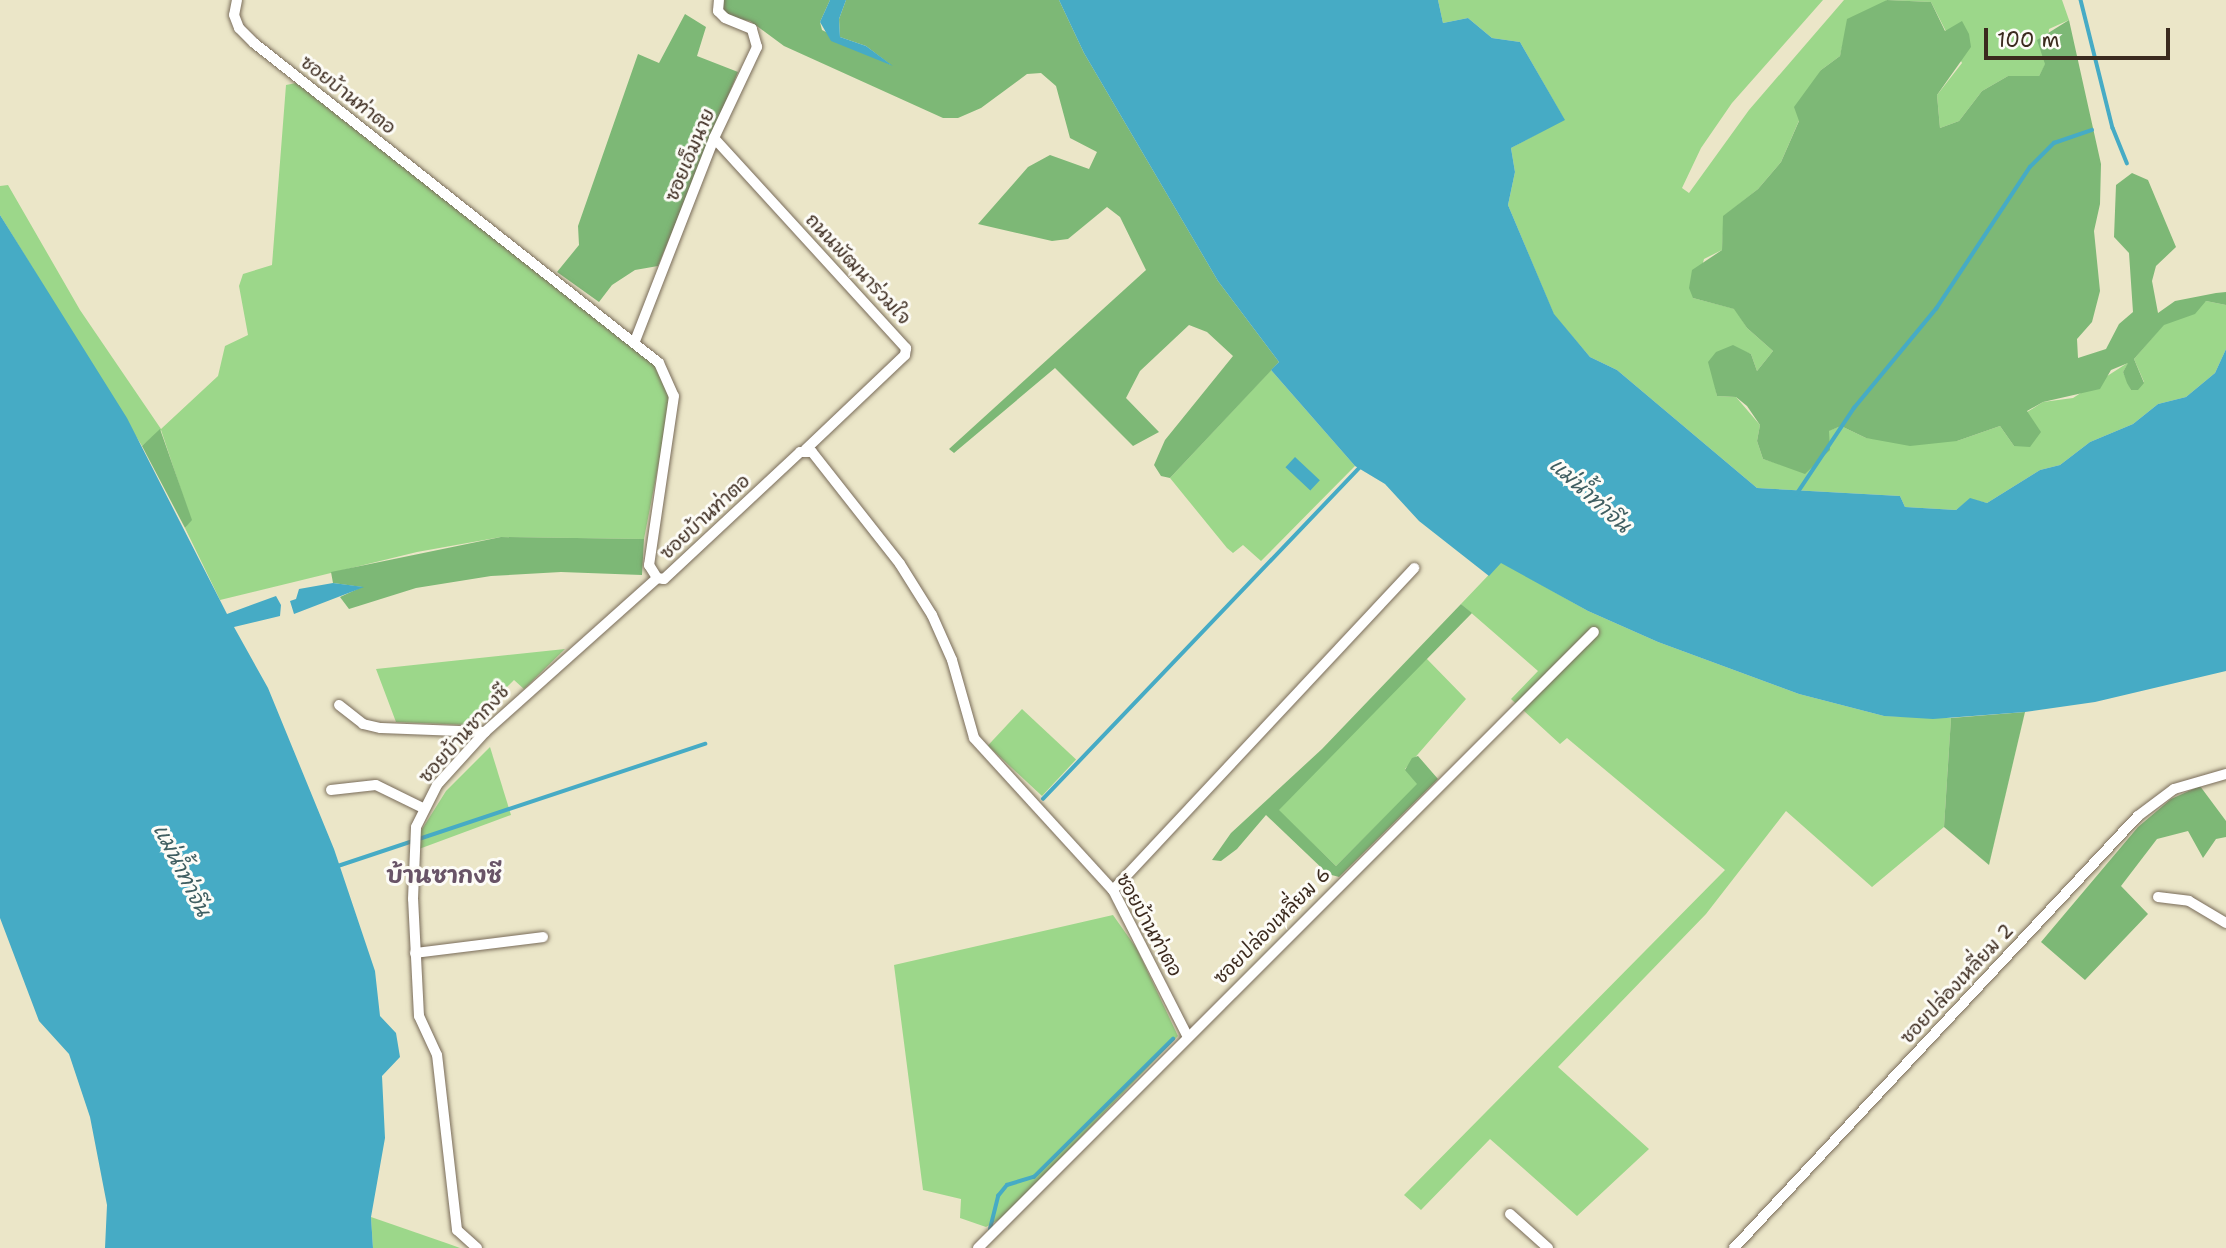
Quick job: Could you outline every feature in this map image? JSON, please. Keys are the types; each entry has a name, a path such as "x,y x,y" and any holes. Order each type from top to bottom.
{"street":[{"name":"ซอยบ้านท่าตอ","path":"237,0 234,15 239,28 254,43 635,341 659,363 674,396 649,565 657,578 664,579 806,449 900,564 932,615 952,660 974,738 1112,890 1187,1035"},
{"name":"ซอยเอ็มนาย","path":"635,341 714,138 757,47 752,29 718,11 719,0"},
{"name":"ถนนพัฒนาร่วมใจ","path":"714,138 906,348 905,355 806,449"},
{"path":"1112,890 1414,568"},
{"name":"ซอยบ้านซากงซี","path":"477,1248 457,1230 437,1055 419,1016 415,953 414,844 423,808 485,732 657,578"},
{"name":"ซอยปล่องเหลี่ยม 6","path":"978,1248 1187,1035 1594,632"},
{"path":"339,705 363,724 381,729 485,732"},
{"name":"ซอยปล่องเหลี่ยม 2","path":"1734,1248 2138,816 2174,789 2226,774"},
{"path":"331,790 376,785 423,808"},
{"path":"2158,897 2189,901 2226,923"},
{"path":"415,953 543,937"},
{"path":"1510,1214 1548,1248"}],"green space":[{"path":"719,0 830,0 820,22 822,30 891,65 866,46 840,37 839,19 846,0 1059,0 1084,53 1218,281 1279,362 1170,478 1161,476 1154,465 1165,440 1233,356 1207,332 1189,325 1140,371 1126,398 1159,432 1133,446 1055,368 954,453 949,449 1146,270 1120,217 1107,207 1068,239 1052,241 978,224 1028,167 1050,155 1089,169 1097,152 1070,138 1056,86 1041,73 1027,74 981,108 958,118 943,118 784,46 750,21 713,14"},
{"path":"1438,0 1823,0 1732,103 1701,148 1682,188 1689,193 1749,110 1844,0 1887,0 1844,39 1840,56 1821,70 1781,162 1758,189 1724,216 1722,250 1704,259 1693,298 1735,309 1747,328 1773,351 1757,371 1751,354 1743,351 1714,381 1717,396 1736,397 1760,425 1757,441 1763,459 1792,468 1828,431 1841,426 1866,438 1957,441 2000,426 2014,446 2027,412 2043,402 2073,398 2129,362 2123,372 2131,390 2144,382 2134,359 2164,324 2206,301 2226,305 2226,349 2215,373 2186,397 2158,404 2133,424 2090,442 2060,465 2040,470 1987,503 1970,499 1956,510 1905,507 1900,496 1757,488 1617,370 1590,357 1554,315 1508,205 1515,172 1511,148 1564,119 1520,42 1492,38 1468,18 1443,23"},
{"path":"1887,0 2062,0 2069,20 2049,29 2045,65 2039,76 2008,76 1982,91 1959,121 1940,128 1937,95 1962,63 1931,2"},
{"path":"1887,0 1931,2 1945,31 1962,21 1969,34 1971,47 1937,95 1940,128 1959,121 1982,91 2008,76 2039,76 2045,64 2037,40 2069,20 2101,164 2100,204 2094,231 2100,291 2092,322 2077,339 2078,358 2106,349 2119,324 2133,312 2129,253 2114,237 2116,185 2132,173 2148,180 2176,247 2156,266 2152,281 2158,313 2175,301 2216,293 2226,292 2226,305 2206,301 2195,314 2164,325 2134,359 2144,383 2138,390 2131,390 2127,383 2123,372 2128,363 2111,370 2100,389 2043,402 2027,411 2041,432 2030,447 2014,446 2000,426 1957,441 1910,446 1866,438 1841,426 1829,431 1830,450 1805,474 1763,459 1757,441 1760,425 1747,406 1736,397 1717,396 1708,362 1716,352 1733,345 1751,354 1757,371 1773,351 1747,328 1734,309 1693,298 1689,288 1692,270 1722,250 1723,216 1758,189 1781,162 1799,121 1794,107 1821,70 1840,56 1847,19"},
{"path":"685,14 706,27 697,56 738,72 658,266 635,270 612,285 599,302 557,272 579,245 578,226 638,54 659,63"},
{"path":"296,83 662,370 670,390 669,410 644,539 501,537 417,552 220,600 185,528 191,520 161,430 142,446 0,215 0,186 8,185 80,310 161,429 218,376 225,346 248,335 239,286 243,274 272,265 286,85"},
{"path":"1271,370 1355,466 1261,561 1243,545 1233,553 1227,548 1170,478"},
{"path":"160,429 192,520 185,528 142,446"},
{"path":"501,537 644,539 642,575 561,572 491,576 416,588 349,609 340,597 362,587 333,583 331,572"},
{"path":"1501,562 1588,611 1658,642 1799,694 1884,716 1951,718 1944,827 1872,887 1786,811 1706,914 1558,1067 1649,1149 1577,1216 1490,1139 1421,1210 1404,1195 1725,870 1567,738 1560,744 1511,699 1538,671 1461,604"},
{"path":"1461,604 1472,613 1279,810 1336,866 1417,784 1405,770 1412,758 1418,756 1438,779 1339,877 1328,874 1266,815 1237,849 1221,861 1212,860 1231,833 1322,749"},
{"path":"565,649 524,689 514,680 469,725 396,722 376,669"},
{"path":"1426,658 1466,699 1405,769 1418,784 1336,866 1278,810"},
{"path":"1022,709 1076,759 1042,796 988,746"},
{"path":"2025,712 1989,865 1944,827 1951,718"},
{"path":"490,747 511,815 419,849 419,834 446,791"},
{"path":"2200,786 2226,821 2226,837 2216,839 2203,858 2188,831 2157,839 2121,886 2148,914 2085,980 2041,942 2138,827 2171,799"},
{"path":"1113,915 1137,949 1178,1036 1005,1216 986,1227 960,1218 961,1199 923,1190 894,965"},
{"path":"371,1217 449,1244 460,1248 373,1248"}],"water":[{"path":"830,0 846,0 839,19 840,37 866,46 893,66 831,41 820,22"},
{"name":"แม่น้ำท่าจีน","path":"1059,0 1438,0 1443,23 1468,18 1492,38 1520,42 1565,120 1511,148 1515,172 1508,205 1554,314 1590,357 1617,370 1757,488 1900,496 1905,507 1956,510 1970,498 1987,503 2040,470 2060,465 2090,442 2133,424 2158,404 2186,397 2215,373 2226,349 2226,671 2095,702 2025,712 1933,719 1884,716 1799,694 1658,642 1588,611 1501,563 1489,576 1419,521 1385,484 1355,466 1271,370 1279,362 1218,281 1084,53"},
{"name":"แม่น้ำท่าจีน","path":"0,215 127,418 227,614 276,596 281,605 280,616 234,627 268,688 334,849 375,971 380,1016 396,1033 400,1057 382,1076 385,1138 371,1217 373,1248 105,1248 107,1205 90,1117 69,1054 39,1021 0,918"},
{"path":"1295,457 1320,480 1310,490 1285,467"},
{"path":"333,583 364,587 294,614 290,601 296,599 299,589"}],"waterway":[{"path":"2081,0 2113,128 2127,163"},
{"path":"1796,495 1854,408 1936,309 2030,167 2054,143 2092,130"},
{"path":"1043,799 1360,467"},
{"path":"338,866 705,744"},
{"path":"990,1229 998,1196 1007,1185 1034,1177 1173,1039"}],"district":[{"name":"บ้านซากงซี","path":"444,875"}]}
